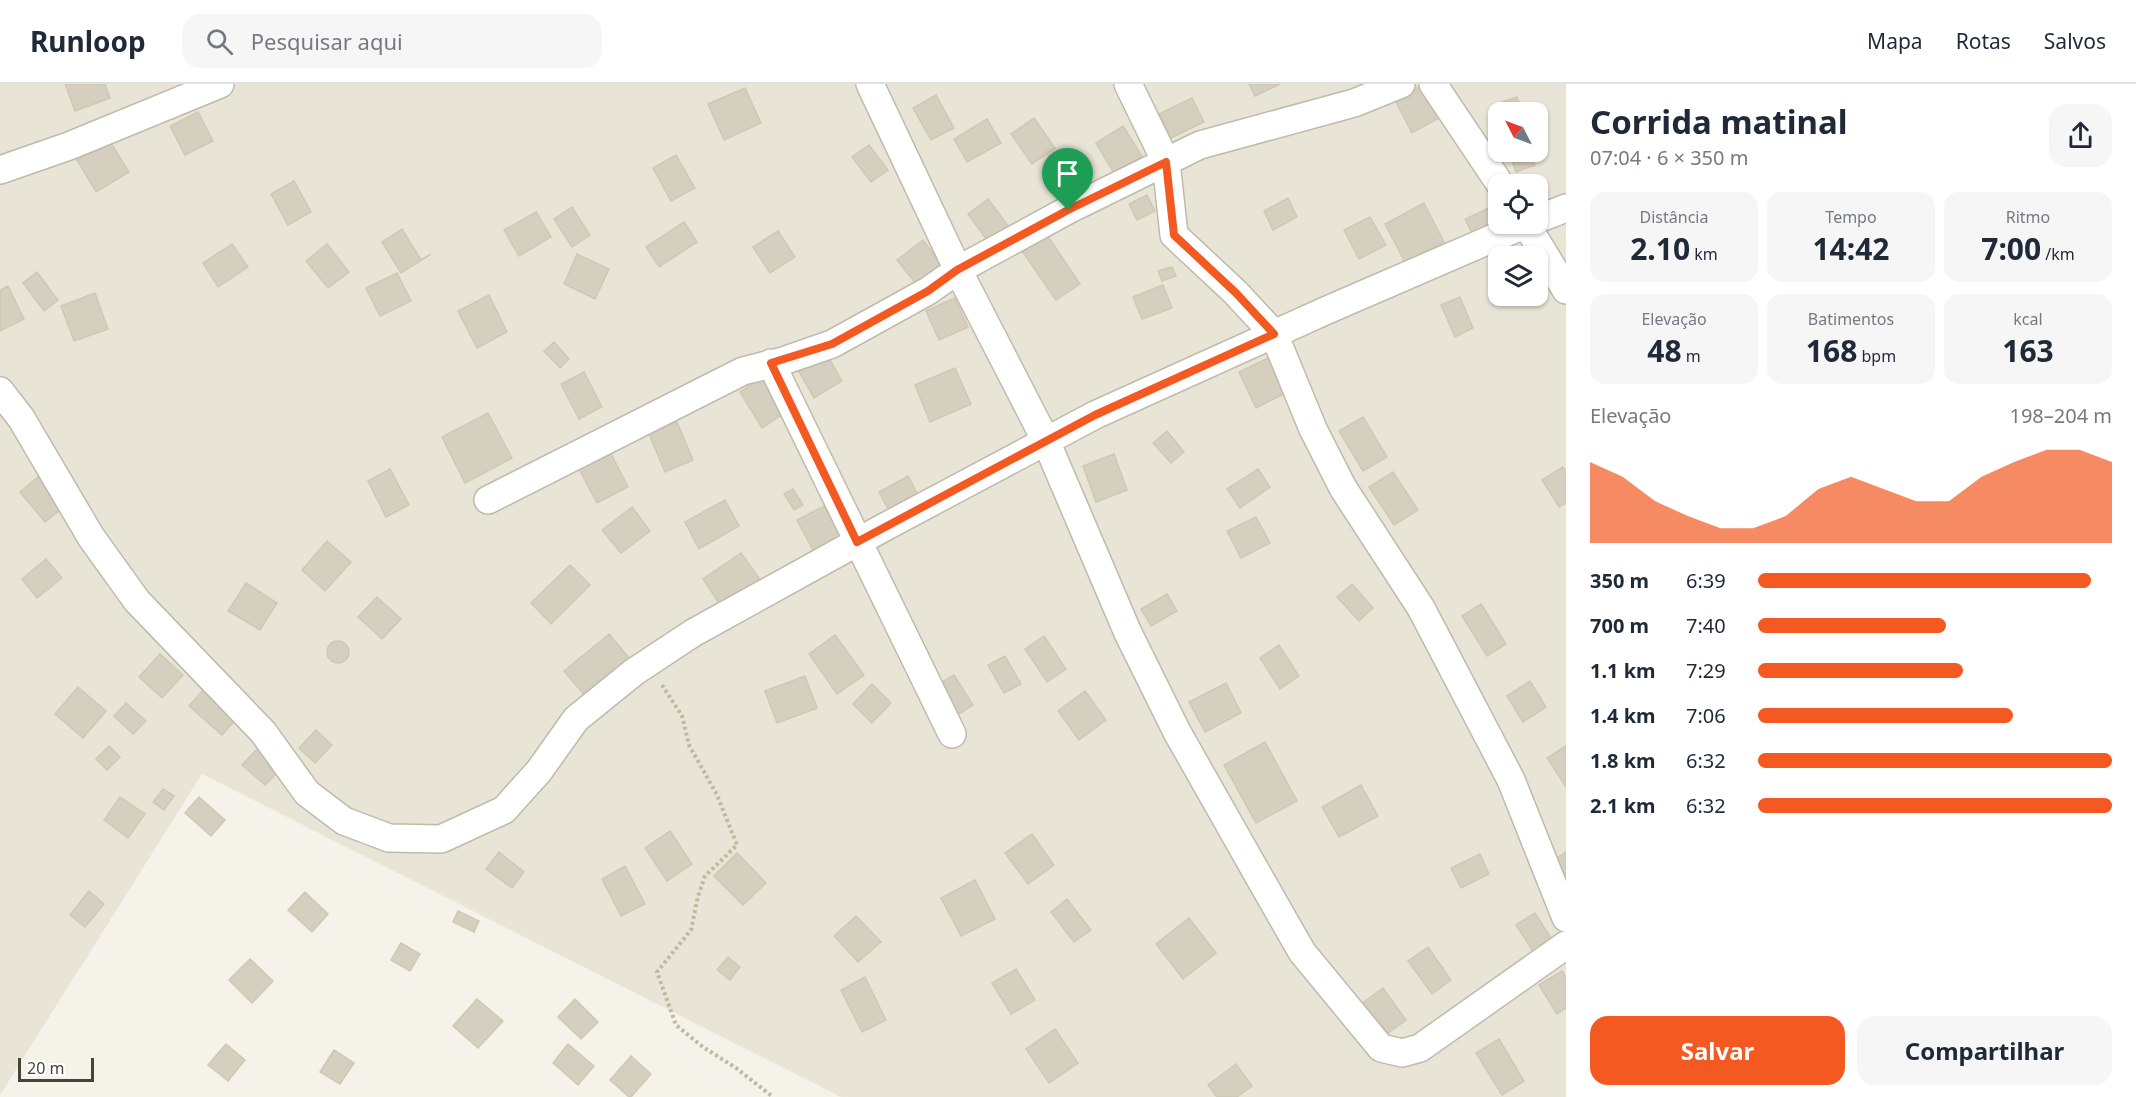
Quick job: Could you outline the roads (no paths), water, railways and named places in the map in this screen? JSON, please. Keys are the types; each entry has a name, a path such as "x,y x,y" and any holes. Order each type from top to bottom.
{"street":[{"path":"0,170 69,147 220,84"},
{"path":"870,84 957,270 1046,441 1128,633 1177,732 1302,952 1381,1048 1402,1053 1420,1048 1566,945"},
{"path":"1128,84 1166,162 1174,235 1236,293 1274,334 1313,429 1343,488 1421,608 1511,780 1566,918"},
{"path":"488,500 743,371 832,344 928,291 957,270 1068,210 1200,145 1354,103 1401,84"},
{"path":"1433,84 1493,174"},
{"path":"1548,215 1566,208"},
{"path":"0,391 21,418 91,537 136,601 263,732 307,793 344,821 389,838 441,839 504,810 539,771 576,719 634,672 693,633 857,542 1095,415 1503,234"},
{"path":"1532,234 1566,290"},
{"path":"771,363 952,734"}]}
